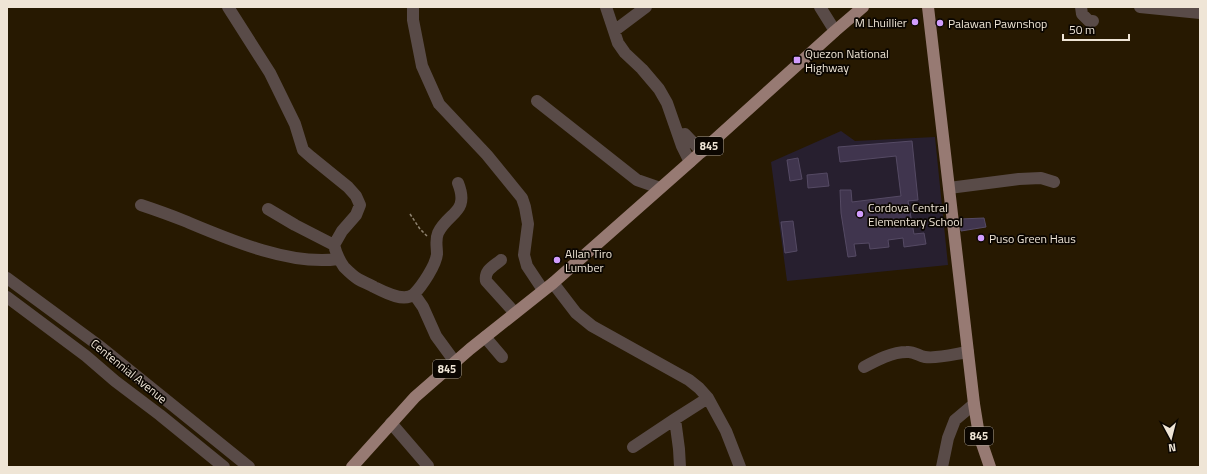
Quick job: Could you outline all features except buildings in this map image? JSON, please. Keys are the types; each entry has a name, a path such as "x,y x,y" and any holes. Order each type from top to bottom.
{"main road":[{"name":"845","path":"352,467 415,397 455,362 548,286 702,152 863,7"},
{"name":"845","path":"928,7 974,404 979,435 990,467"}],"street":[{"path":"228,7 270,73 295,124 303,150 348,187 356,196 360,205 356,215 342,231 334,245 338,259 357,279 387,294 399,297 414,294 431,270 437,254 436,239 439,231 462,201 462,195 458,183"},
{"path":"413,7 413,20 422,66 439,104 487,155 522,198 528,224 524,255 527,266 576,313 592,326 689,380 699,388 708,398 726,431 740,467"},
{"path":"606,7 618,43 624,53 642,69 659,90 667,103 682,146 690,162"},
{"path":"614,31 646,7"},
{"path":"820,7 835,31"},
{"path":"1081,7 1082,14 1089,21 1093,21"},
{"path":"1140,7 1200,13"},
{"path":"537,101 637,180 660,188"},
{"path":"679,136 685,134 702,152"},
{"path":"949,188 1020,179 1041,178 1054,182"},
{"path":"141,204 249,246 290,257 329,260 338,259"},
{"path":"268,209 334,245"},
{"path":"501,260 487,271 485,276 486,281 515,313"},
{"name":"Centennial Avenue","path":"7,278 98,345 249,467"},
{"path":"414,294 423,307 436,336 455,362"},
{"name":"Centennial Avenue","path":"7,297 86,356 115,381 224,467"},
{"path":"485,337 502,357"},
{"path":"86,356 98,345"},
{"path":"864,367 901,352 908,351 924,357 932,357 968,352"},
{"path":"633,448 708,398"},
{"path":"942,467 948,438 955,420 974,404"},
{"path":"675,419 680,467"},
{"path":"391,423 428,466"}],"path":[{"path":"410,214 420,229 436,246"}],"shaded area":[{"name":"Cordova Central Elementary School","path":"841,131 855,141 935,137 948,265 787,281 771,162"}],"place":[{"name":"M Lhuillier","path":"915,22"},
{"name":"Palawan Pawnshop","path":"940,23"},
{"name":"Quezon National Highway","path":"797,60"},
{"name":"Cordova Central Elementary School","path":"860,214"},
{"name":"Puso Green Haus","path":"981,238"},
{"name":"Allan Tiro Lumber","path":"557,260"}]}
